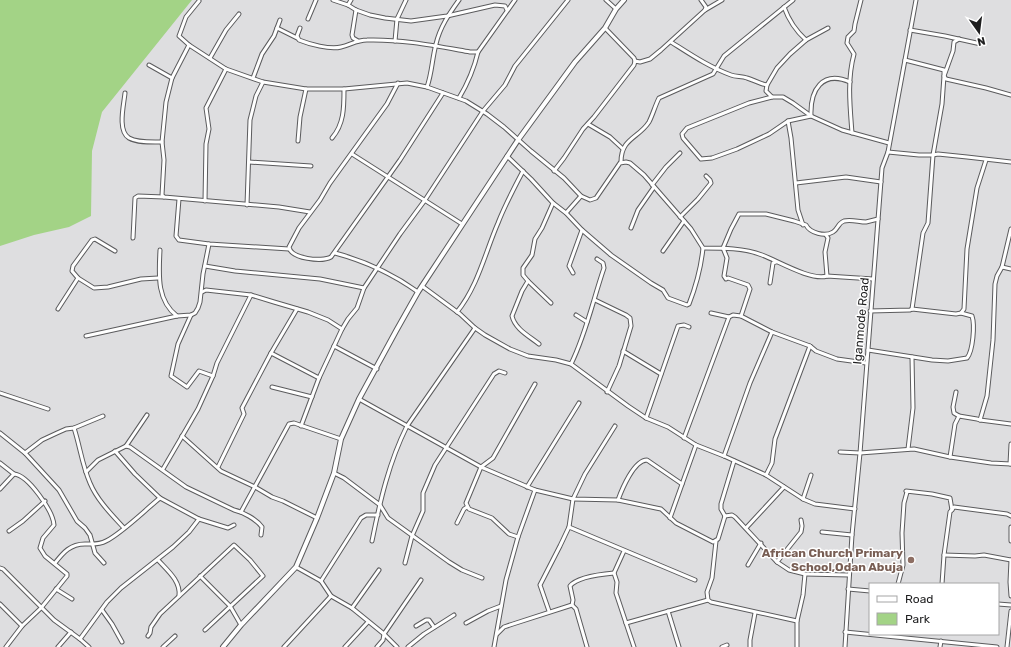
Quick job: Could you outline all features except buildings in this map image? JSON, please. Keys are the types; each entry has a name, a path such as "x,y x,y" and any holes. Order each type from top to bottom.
{"street":[{"path":"308,19 316,0"},
{"path":"333,0 356,10 384,18 410,21 447,16 499,5 505,6 507,10"},
{"path":"348,6 351,0"},
{"path":"395,41 397,19 406,0"},
{"path":"426,87 431,72 440,31 447,16 459,0"},
{"path":"459,98 471,75 478,52 515,0"},
{"path":"301,426 318,378 342,328 357,308 364,288 425,200 483,111 505,85 515,66 568,0"},
{"path":"606,0 616,9"},
{"path":"223,647 296,567 334,473 341,439 360,399 418,292 518,140 575,62 605,28 616,9 624,0"},
{"path":"700,0 706,7 705,10"},
{"path":"605,28 635,60 640,62 645,61 671,42 705,10 722,0"},
{"path":"199,1 186,17 178,36 226,69 263,82 306,90 344,89 407,83 426,87 459,98 483,111 504,127 564,178 581,196 590,200 596,198 621,162 621,153 623,149 648,123 659,98 713,74 724,56 793,0"},
{"path":"852,133 850,68 854,54 847,43 848,37 854,31 861,0"},
{"name":"Iganmode Road","path":"845,647 852,535 860,453 882,168 888,152 916,0"},
{"path":"784,7 788,19 795,30 806,40"},
{"path":"356,10 352,35 353,38 358,41"},
{"path":"210,58 226,30 239,14"},
{"path":"254,78 262,54 274,36 280,20"},
{"path":"277,28 302,41 329,48 340,47 358,41 395,41 436,45 470,52 478,52"},
{"path":"297,38 300,28"},
{"path":"772,97 766,91 767,84 777,68 806,40 828,28"},
{"path":"910,30 981,44"},
{"path":"944,76 953,51 954,42 959,39"},
{"path":"671,42 697,59 716,68 733,75 745,77 760,84 767,84"},
{"path":"164,197 162,195 164,160 162,142 166,102 172,78 189,45"},
{"path":"554,171 583,129 634,65 635,60"},
{"path":"905,60 944,70 942,104 933,156 928,223 923,233 912,309"},
{"path":"149,65 172,78"},
{"path":"205,201 206,144 209,129 206,108 226,69"},
{"path":"944,76 946,79 1011,95"},
{"path":"811,116 811,104 816,89 825,80 840,78 850,82"},
{"path":"247,205 250,120 254,102 263,82"},
{"path":"398,83 387,104 330,183 320,200 290,242 289,248 291,252 297,256 323,260 332,257 443,93"},
{"path":"332,138 339,131 342,121 344,89"},
{"path":"298,141 300,117 306,90"},
{"path":"125,93 122,128 124,134 133,139 162,142"},
{"path":"811,116 788,121 769,134 737,149 712,158 700,159 682,138 682,134 687,128 749,103 772,97 783,97 793,102 811,116 836,128 889,143"},
{"path":"788,121 792,138 798,210 804,225"},
{"path":"588,124 610,136 623,149"},
{"path":"888,152 933,156 938,154 1011,162"},
{"path":"631,228 638,210 653,186 666,167 680,153"},
{"path":"352,154 462,224"},
{"path":"507,156 582,230 651,284 664,290 668,298 687,305 689,304 696,287 697,275 702,266 703,248 691,229 644,175 630,163 621,162"},
{"path":"960,313 964,309 967,249 971,221 977,188 986,160"},
{"path":"249,162 311,166"},
{"path":"457,312 463,305 482,266 498,222 523,171"},
{"path":"680,217 708,188 711,183 706,176"},
{"path":"796,183 846,177 881,182"},
{"path":"133,238 135,198 138,196 279,207 310,212"},
{"path":"566,214 581,196"},
{"path":"179,199 176,237 179,240 209,244 289,248"},
{"path":"551,303 528,281 523,273 523,268 532,255 535,239 542,228 553,203"},
{"path":"741,316 750,289 748,285 728,278 726,279 724,276 727,258 723,248 731,229 740,214 766,214 806,225 807,228 826,235 834,232 838,224 845,220 867,222 878,219"},
{"path":"663,250 684,221"},
{"path":"980,420 987,396 993,340 995,284 1002,267 1011,229"},
{"path":"573,273 568,266 582,230"},
{"path":"826,235 828,238 825,252 827,276"},
{"path":"115,251 95,239 92,240 72,266 72,271 78,278 94,288 108,287 140,279 158,278"},
{"path":"86,336 195,313 198,308 202,292 202,274 209,244"},
{"path":"703,248 723,248 762,255 815,277 827,276 873,279"},
{"path":"160,250 158,278 160,288 168,306 177,316"},
{"path":"335,253 360,260 395,277 418,292"},
{"path":"571,364 595,300 604,266 597,259"},
{"path":"770,283 773,263 776,262"},
{"path":"205,266 235,271 320,279 364,288"},
{"path":"1002,267 1011,269"},
{"path":"58,309 78,278"},
{"path":"528,281 522,291 512,317 519,328 539,344"},
{"path":"422,286 457,312 475,328 494,340 519,353 540,359 556,360 571,364 607,392 646,418 668,428 696,445 766,475 802,499 815,504 855,509"},
{"path":"202,292 206,290 251,295 328,320 342,328"},
{"path":"162,470 198,409 214,376 217,363 251,295"},
{"path":"595,300 630,318 631,326 614,379 607,392"},
{"path":"218,467 244,414 242,408 271,353 297,309"},
{"path":"868,350 948,361 966,358 971,352 974,322 972,316 960,313 956,314 912,309 870,311"},
{"path":"712,313 729,317 733,315 741,316 772,332 810,346 816,351 837,359 866,364"},
{"path":"191,315 178,344 171,376 187,387 199,371 214,376"},
{"path":"576,315 587,322"},
{"path":"684,438 729,317"},
{"path":"646,418 678,326 684,325 689,327"},
{"path":"372,541 390,465 407,426 475,328"},
{"path":"724,456 750,383 772,332"},
{"path":"334,346 377,369"},
{"path":"766,475 772,463 775,439 810,346"},
{"path":"623,351 661,374"},
{"path":"271,353 318,378"},
{"path":"908,449 913,408 912,357"},
{"path":"405,563 412,536 423,511 423,493 435,465 494,374 499,371 505,373"},
{"path":"458,523 464,509 467,507 467,500 481,467 493,458 535,384"},
{"path":"272,387 312,397"},
{"path":"0,392 48,409"},
{"path":"956,392 953,407 954,413 958,416 1011,424"},
{"path":"360,399 446,449 481,467 527,487 573,500 618,500 661,509 676,523 710,541 716,541"},
{"path":"527,487 579,404"},
{"path":"86,472 98,460 126,446 147,415"},
{"path":"25,452 42,440 66,429 74,428 103,416"},
{"path":"950,457 955,424 958,416"},
{"path":"241,512 288,425 292,423 341,439"},
{"path":"549,611 540,585 569,527 573,500 585,474 615,426"},
{"path":"74,428 90,484 96,494 124,528"},
{"path":"0,434 25,452 59,490 77,521 85,528 90,536 96,553 104,563"},
{"path":"182,436 221,470 272,497 290,504 317,518"},
{"path":"840,452 860,453 914,449 950,457 991,463 1010,464 1011,444"},
{"path":"670,518 696,445"},
{"path":"126,446 134,450 186,487 241,512 261,525 261,535"},
{"path":"115,451 135,474 160,498 199,519 228,528 234,525"},
{"path":"618,500 628,478 639,463 644,460 647,460 682,484"},
{"path":"708,600 707,592 713,569 716,541 718,540 725,516 721,509 721,504 734,461"},
{"path":"0,462 14,474 23,478 45,501 54,525 43,538 40,548 45,556 67,574 41,608 22,626 6,647"},
{"path":"334,473 344,478 380,505 388,518 412,536 462,570 482,578"},
{"path":"0,489 14,474"},
{"path":"802,499 811,475"},
{"path":"746,528 784,487"},
{"path":"494,647 505,587 518,537 535,490"},
{"path":"898,583 903,565 902,533 906,491 950,498 952,510"},
{"path":"55,563 64,551 71,547 85,544 93,545 105,542 160,498"},
{"path":"9,532 45,501"},
{"path":"467,507 492,518 509,534 518,537"},
{"path":"942,583 950,512 954,507 1008,514 1011,516"},
{"path":"321,581 361,518 366,515 378,516"},
{"path":"725,516 732,515 735,517 777,562 789,570 805,574 849,575"},
{"path":"80,639 121,588 158,560 189,532 199,519"},
{"path":"777,562 801,532 801,520"},
{"path":"569,527 695,580"},
{"path":"1011,528 1011,541"},
{"path":"822,532 852,535"},
{"path":"748,565 760,543"},
{"path":"148,636 150,634 151,627 160,614 234,545 250,560 262,576 205,630"},
{"path":"624,551 614,574 617,582 616,593 634,647"},
{"path":"944,555 984,555 1011,560 1011,596"},
{"path":"158,560 178,584 180,591 179,596"},
{"path":"296,567 321,581 331,596 352,608 384,634 397,647"},
{"path":"0,568 3,569 54,620 89,647"},
{"path":"352,608 379,570"},
{"path":"572,605 573,600 570,589 572,584 594,576 614,574"},
{"path":"797,647 797,621 803,594 805,574"},
{"path":"200,576 230,606 242,625"},
{"path":"376,647 383,640 384,634 421,580"},
{"path":"56,589 72,599"},
{"path":"848,589 869,591"},
{"path":"284,647 331,596"},
{"path":"626,623 708,600 755,613 797,621"},
{"path":"0,604 22,626"},
{"path":"999,604 1011,605"},
{"path":"497,634 504,627 549,611 572,605"},
{"path":"572,605 576,609 586,647"},
{"path":"466,623 501,606"},
{"path":"102,610 122,642"},
{"path":"668,611 679,647"},
{"path":"1007,647 1011,611"},
{"path":"750,647 755,613"},
{"path":"408,647 434,627 454,615"},
{"path":"416,626 426,620 429,620 434,627"},
{"path":"345,647 368,622"},
{"path":"58,647 71,632"},
{"path":"845,632 869,634"},
{"path":"877,635 996,647"},
{"path":"163,647 175,636"},
{"path":"940,647 941,641"},
{"path":"722,647 727,646"}],"green space":[{"path":"0,0 192,0 102,112 92,151 91,216 69,227 34,235 0,246"}],"place":[{"name":"African Church Primary School,Odan Abuja","path":"911,560"}]}
